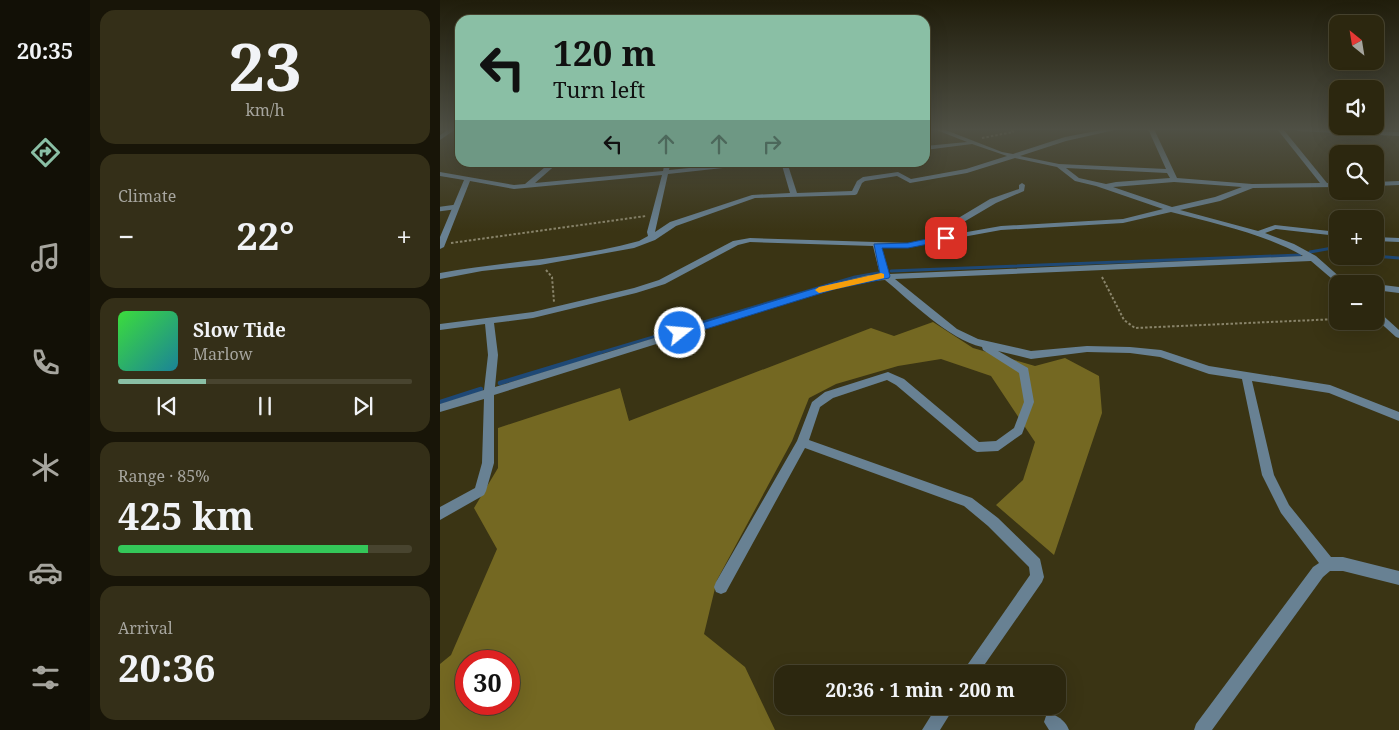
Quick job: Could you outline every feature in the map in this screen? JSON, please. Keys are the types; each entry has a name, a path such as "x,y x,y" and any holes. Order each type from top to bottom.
{"street":[{"path":"440,276 482,268 540,263 631,246 652,238 673,224 754,196 855,193 863,179 898,174 910,182 967,172 993,163"},
{"path":"1046,163 1059,166 1170,171"},
{"path":"1166,163 1174,180"},
{"path":"1307,163 1325,185"},
{"path":"1059,166 1077,180 1104,186 1172,210 1258,233 1291,246 1313,258 1333,275"},
{"path":"527,186 550,167"},
{"path":"652,238 651,232 667,167"},
{"path":"440,174 514,187 725,167"},
{"path":"786,167 794,194"},
{"path":"441,246 467,180"},
{"path":"1104,186 1174,180 1252,186 1329,185"},
{"path":"1384,184 1399,183"},
{"path":"964,234 958,222 993,201 1022,190 1022,185"},
{"path":"440,327 489,322 554,310 662,282 736,243 778,241 877,246 908,245 1001,228 1123,221 1217,199 1252,186"},
{"path":"1258,233 1275,227 1329,233"},
{"path":"1384,239 1399,240"},
{"path":"721,587 802,442 816,406 828,395 888,376 900,382 977,447 998,446 1018,431 1029,402 1024,371 954,331 885,276 877,246"},
{"path":"440,408 833,286 885,276 1098,269 1313,258"},
{"path":"1384,288 1399,290"},
{"path":"1384,321 1399,335"},
{"path":"440,514 480,491 488,463 489,392 493,354 489,322"},
{"path":"975,342 1031,355 1087,349 1130,350 1161,354 1209,370 1330,389 1399,417"},
{"path":"1246,375 1268,475 1285,509 1328,564"},
{"path":"802,442 968,502 993,522 1035,564 1037,577 975,665"},
{"path":"1202,730 1318,572 1328,564 1343,564 1399,578"},
{"path":"930,730 940,715"}],"lane":[{"path":"440,209 455,207"}],"path":[{"path":"441,246 655,215"},
{"path":"540,263 552,277 554,310"},
{"path":"1098,269 1124,320 1135,328 1329,318"}],"shaded area":[{"path":"933,322 973,348 1035,366 1065,358 1099,376 1102,413 1054,555 996,505 1023,480 1035,442 991,376 941,359 898,366 836,384 809,398 792,441 717,580 704,634 745,667 775,730 440,730 440,664 451,655 497,549 474,508 498,468 498,428 620,388 629,421 871,328 894,336"}],"waterway":[{"path":"1310,252 1329,249"},
{"path":"891,271 1300,255"},
{"path":"1384,257 1399,258"},
{"path":"596,354 855,277 878,273"},
{"path":"500,383 600,353"},
{"path":"440,402 481,389"}],"slow traffic":[{"path":"819,290 881,276"}],"route":[{"path":"680,333 833,286 885,276 877,246 908,245 946,238"}]}
